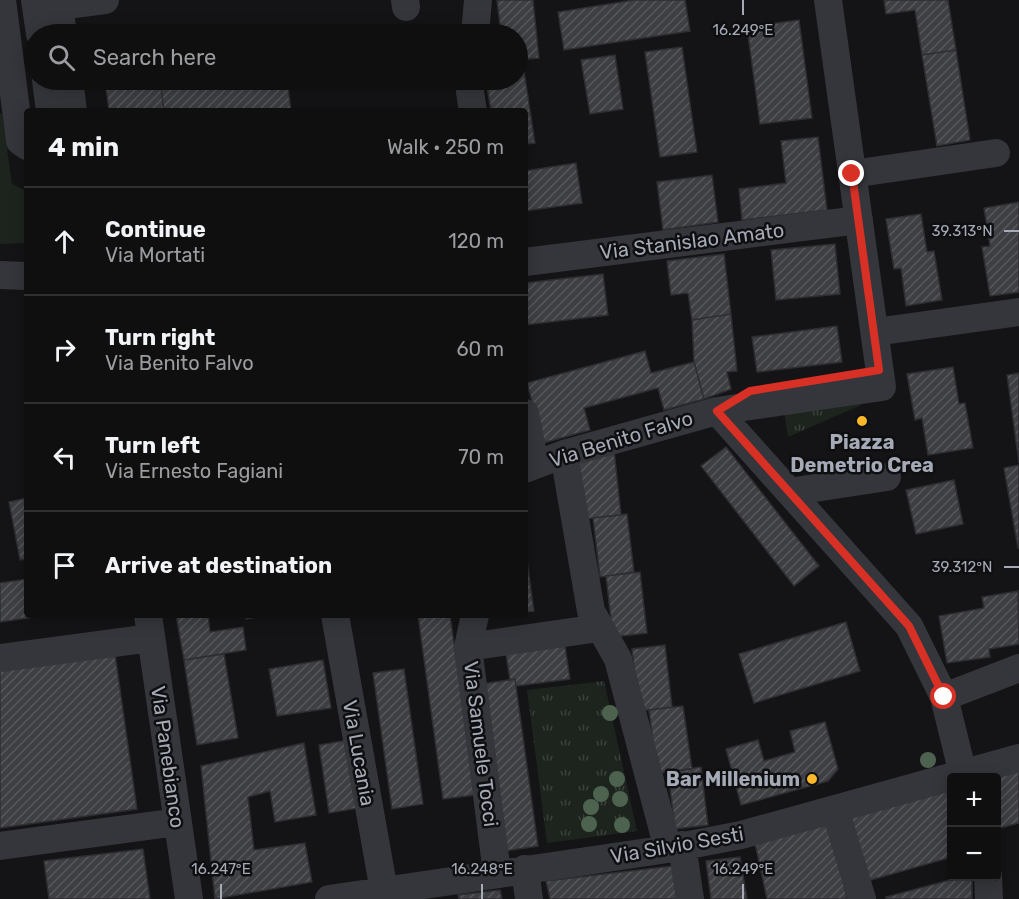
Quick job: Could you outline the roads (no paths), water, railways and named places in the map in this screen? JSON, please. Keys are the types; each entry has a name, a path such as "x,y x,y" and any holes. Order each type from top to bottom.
{"street":[{"path":"2,0 20,141 24,144"},
{"path":"51,2 105,0"},
{"path":"476,24 478,0"},
{"path":"828,0 875,332 1019,312"},
{"path":"43,24 51,2"},
{"path":"51,2 59,24"},
{"path":"47,90 50,108"},
{"path":"70,90 73,108"},
{"path":"470,90 472,108"},
{"path":"852,174 996,153"},
{"name":"Via Stanislao Amato","path":"528,262 859,220"},
{"path":"0,275 24,276"},
{"name":"Via Benito Falvo","path":"530,467 564,454 717,411 750,391 879,370 875,332"},
{"path":"717,411 909,626 944,697 962,773"},
{"path":"528,445 530,467"},
{"path":"564,454 591,611 618,659 690,899"},
{"path":"789,492 887,477"},
{"name":"Via Lucania","path":"336,618 384,891"},
{"name":"Via Samuele Tocci","path":"474,618 468,647 497,873"},
{"path":"0,658 150,627"},
{"name":"Via Panebianco","path":"150,627 189,899"},
{"path":"468,647 599,628"},
{"path":"944,697 1019,668"},
{"name":"Via Silvio Sesti","path":"972,773 1019,758"},
{"name":"Via Silvio Sesti","path":"329,899 384,891 430,892 497,873 741,835 947,780"},
{"path":"835,809 862,899"},
{"path":"0,846 178,822"},
{"path":"525,869 529,899"},
{"path":"988,881 989,899"}],"place":[{"name":"Piazza Demetrio Crea","path":"862,421"},
{"name":"Bar Millenium","path":"812,779"}]}
